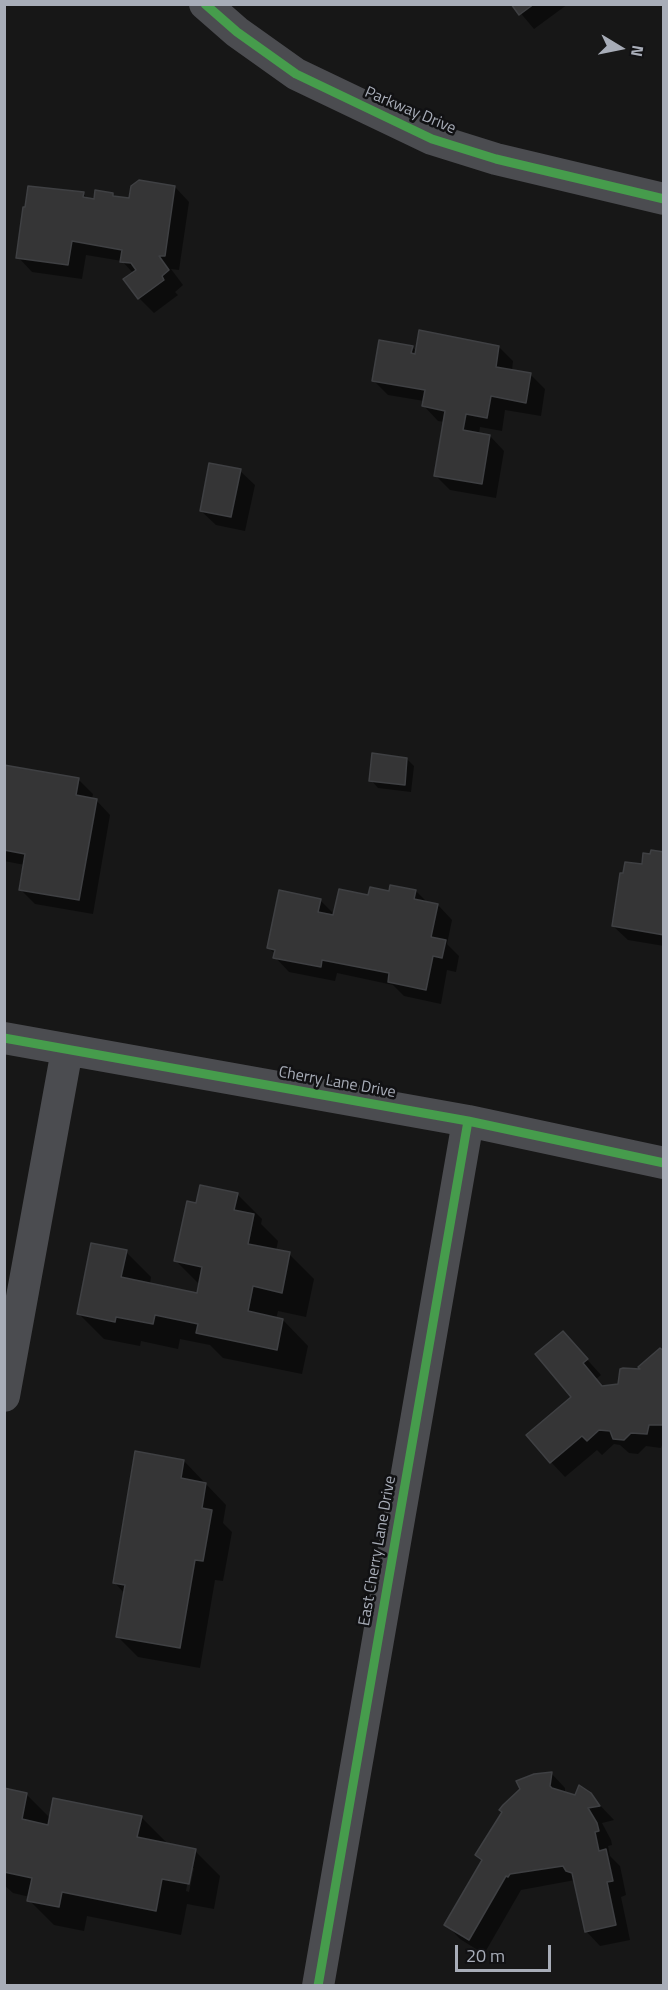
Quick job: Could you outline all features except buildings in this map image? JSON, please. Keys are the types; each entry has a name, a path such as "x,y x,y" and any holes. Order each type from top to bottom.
{"street":[{"name":"Parkway Drive","path":"205,4 237,32 296,74 432,139 496,159 663,199"},
{"name":"Cherry Lane Drive","path":"4,1038 468,1121 663,1163"},
{"path":"4,1396 67,1050"},
{"name":"East Cherry Lane Drive","path":"318,1986 468,1121"}],"cycle path":[{"path":"205,4 237,32 296,74 432,139 496,159 664,199"},
{"path":"4,1038 468,1121 664,1163"},
{"path":"318,1986 468,1121"}]}
